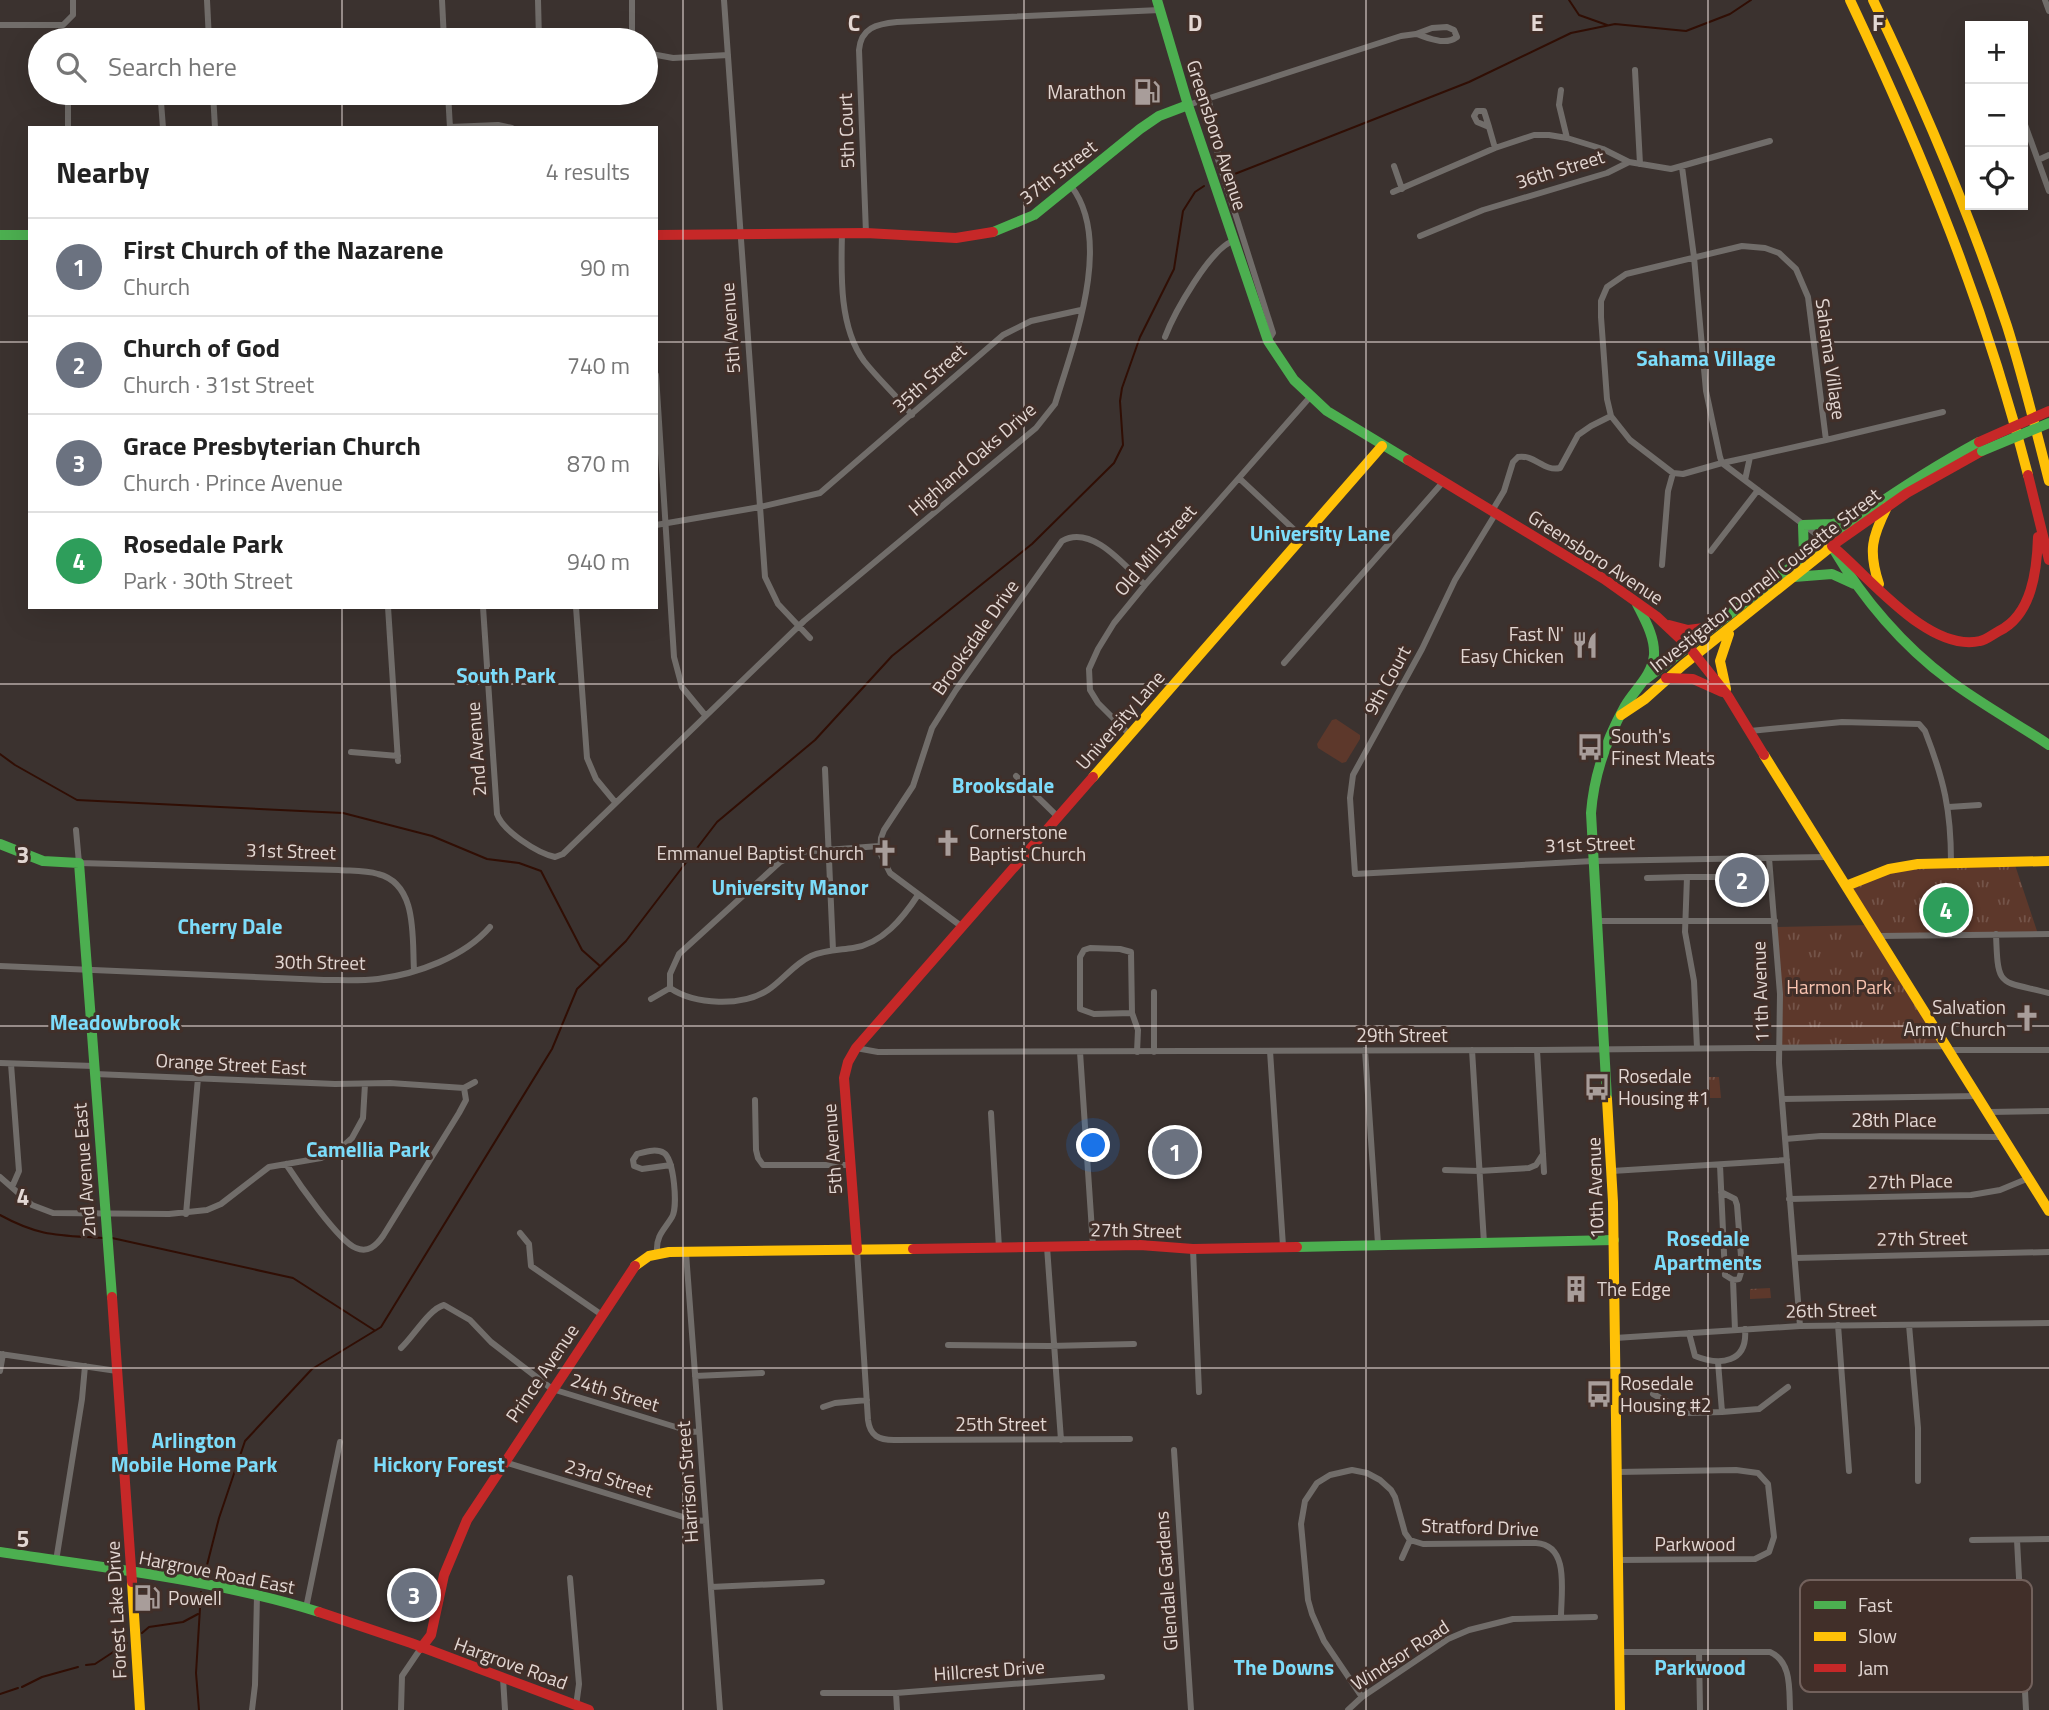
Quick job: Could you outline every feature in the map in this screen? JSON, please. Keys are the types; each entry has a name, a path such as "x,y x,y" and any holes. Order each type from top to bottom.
{"main road":[{"path":"1850,0 1910,127 1961,254 2003,384 2049,560"},
{"path":"1872,0 1927,118 1976,235 2012,344 2049,481"},
{"name":"Greensboro Avenue","path":"1158,5 1188,105 1268,341 1294,380 1310,397 1382,446 1596,573 1666,624 1693,651 1728,696 2049,1211"},
{"name":"37th Street","path":"658,235 866,233 948,238 986,234 1012,226 1034,215 1159,116 1188,105"},
{"path":"0,236 28,235"},
{"name":"Investigator Dornell Cousette Street","path":"1646,680 1731,629 1794,577 1852,519 1892,491 2049,411"},
{"name":"Investigator Dornell Cousette Street","path":"1621,716 1634,709 1716,627 1804,555 1887,507 1981,447 2049,423"},
{"name":"University Lane","path":"856,1048 1382,446"},
{"path":"1880,587 1871,561 1871,545 1887,507"},
{"path":"1804,555 1803,524 1832,524 1852,519"},
{"path":"1828,543 1849,557 1915,621 1941,638 1962,642 1986,639 2012,623 2029,597 2038,553 2038,519"},
{"path":"1828,543 1859,587 1905,640 1938,672 2049,745"},
{"path":"1794,577 1832,574 1859,587"},
{"path":"1635,600 1653,640 1653,661 1646,680"},
{"path":"1666,624 1688,630 1716,627"},
{"path":"1728,696 1720,671 1720,650 1731,629"},
{"path":"1665,678 1693,679 1728,696"},
{"name":"10th Avenue","path":"1620,1710 1612,1171 1591,813 1593,782 1604,747 1626,704 1646,680"},
{"path":"0,844 43,861 79,863"},
{"path":"1846,886 1889,869 1918,864 2049,861"},
{"name":"2nd Avenue East","path":"79,863 127,1507"},
{"name":"5th Avenue","path":"856,1048 848,1062 844,1078 857,1250"},
{"name":"27th Street","path":"657,1251 1140,1245 1194,1248 1614,1240"},
{"name":"Prince Avenue","path":"421,1648 431,1635 444,1575 467,1520 630,1271 642,1259 657,1251"},
{"name":"Forest Lake Drive","path":"127,1507 140,1710"},
{"name":"Hargrove Road East","path":"0,1552 257,1595 306,1608 421,1648"},
{"name":"Hargrove Road","path":"421,1648 589,1710"}],"street":[{"path":"0,25 56,26 69,21 73,15 73,0"},
{"path":"207,0 208,28"},
{"path":"442,0 443,28"},
{"path":"537,28 538,0"},
{"path":"632,0 632,28"},
{"name":"5th Avenue","path":"724,0 765,577 774,598 810,638"},
{"path":"2045,0 2049,11"},
{"name":"5th Court","path":"866,233 859,50 862,36 867,30 881,23 1158,5"},
{"name":"37th Street","path":"1188,105 1432,28 1447,27 1454,30 1458,37 1445,42 1416,34"},
{"path":"658,55 673,58 728,55"},
{"path":"1635,70 1640,164"},
{"path":"1561,90 1559,105 1567,138"},
{"path":"1208,98 1219,142 1217,156 1273,333 1268,341"},
{"path":"68,105 68,126"},
{"path":"162,105 163,126"},
{"path":"214,105 215,126"},
{"path":"449,105 450,126"},
{"path":"474,126 503,126"},
{"path":"1489,127 1496,148"},
{"path":"2028,133 2049,191"},
{"name":"36th Street","path":"1394,192 1496,148 1534,135 1567,138 1603,149 1629,162"},
{"path":"1629,162 1671,169 1770,141"},
{"path":"2038,160 2049,155"},
{"name":"36th Street","path":"1420,236 1483,210 1608,173 1629,162"},
{"path":"1394,166 1402,189"},
{"path":"1682,167 1694,257 1706,391 1722,463 1828,543"},
{"name":"Highland Oaks Drive","path":"798,627 1042,423 1055,404 1088,287 1090,250 1084,212 1071,186"},
{"path":"842,233 844,298 851,335 865,362 912,415"},
{"path":"1165,337 1210,258 1224,245 1233,241"},
{"name":"Sahama Village","path":"1611,416 1607,400 1601,317 1604,294 1613,282 1626,274 1694,257 1742,246 1758,246 1779,253 1796,269 1803,283 1809,305 1826,440"},
{"name":"35th Street","path":"760,507 812,496 827,489 1003,335 1031,321 1081,310"},
{"name":"Old Mill Street","path":"1130,736 1093,697 1088,684 1091,662 1101,642 1145,585 1310,397"},
{"path":"658,405 675,665 686,694 705,715"},
{"name":"Sahama Village","path":"1673,473 1683,474 1943,412"},
{"path":"1611,416 1630,440 1673,473 1668,491 1661,565"},
{"name":"9th Court","path":"1355,874 1350,798 1353,775 1422,649 1455,580 1494,512 1513,462 1518,457 1530,458 1549,468 1560,468 1578,435 1611,416"},
{"path":"1745,480 1750,457"},
{"path":"1239,478 1303,538"},
{"path":"1284,663 1443,482"},
{"path":"1711,551 1758,490"},
{"path":"658,525 760,507"},
{"name":"Brooksdale Drive","path":"879,846 884,830 913,786 932,728 1062,541 1077,536 1092,539 1145,585"},
{"path":"351,752 398,759 388,609"},
{"name":"2nd Avenue","path":"483,609 497,814 500,823 536,849 555,857 563,854 615,802"},
{"path":"576,609 587,758 596,779 615,802 798,627"},
{"path":"1750,731 1842,722 1919,724 1926,731 1946,788 1951,862"},
{"path":"825,769 834,950"},
{"path":"1016,776 1058,817"},
{"path":"1949,807 1979,805"},
{"name":"2nd Avenue East","path":"76,830 79,863"},
{"path":"670,988 670,974 675,960 684,948 780,862 800,852 879,846 890,873 961,926"},
{"name":"31st Street","path":"1355,874 1593,860 1827,857"},
{"name":"11th Avenue","path":"1769,858 1780,994 1785,1139"},
{"name":"31st Street","path":"79,863 180,864 369,872 385,876 397,885 406,898 410,913 414,970"},
{"path":"1687,877 1685,922 1687,950 1694,981 1697,1048"},
{"path":"1647,878 1723,877"},
{"path":"670,988 679,994 709,1000 747,1000 768,991 809,957 834,950 861,947 881,937 908,910 918,895"},
{"path":"1597,921 1775,921"},
{"name":"30th Street","path":"0,966 337,980 377,979 414,970 463,949 481,937 489,927"},
{"path":"1996,934 2000,976 2006,982 2049,993"},
{"path":"1878,936 2049,934"},
{"path":"1132,1013 1094,1014 1080,1009 1080,957 1084,950 1120,948 1131,952 1132,1013 1138,1030 1137,1052"},
{"path":"651,999 670,988"},
{"path":"1154,992 1154,1052"},
{"name":"29th Street","path":"856,1048 878,1052 1780,1047 2049,1050"},
{"path":"1365,1050 1378,1244"},
{"path":"1472,1050 1484,1243"},
{"path":"1536,1050 1544,1172"},
{"path":"1270,1051 1283,1246"},
{"path":"1080,1052 1093,1246"},
{"name":"Orange Street East","path":"0,1063 198,1078 365,1084"},
{"path":"11,1064 19,1171 12,1187"},
{"path":"186,1214 198,1078"},
{"path":"0,1177 32,1205 46,1212 186,1214 214,1208 262,1171 321,1158 335,1152 352,1138 363,1118 365,1084 464,1088 475,1082"},
{"path":"286,1164 344,1240 357,1249 365,1250 383,1236 459,1113 466,1100 464,1088"},
{"path":"1782,1099 1979,1096"},
{"path":"755,1100 757,1150 763,1165 850,1166"},
{"path":"1989,1112 2049,1111"},
{"path":"991,1113 999,1248"},
{"name":"28th Place","path":"1785,1139 1821,1136 2004,1136"},
{"path":"1785,1139 1800,1326"},
{"path":"659,1151 667,1155 671,1165 639,1169 634,1166 633,1160 637,1154 659,1151"},
{"path":"1445,1170 1529,1168 1536,1165 1544,1152"},
{"path":"1612,1171 1787,1160"},
{"name":"Prince Avenue","path":"657,1251 658,1237 673,1217 675,1208 671,1165"},
{"path":"1720,1165 1721,1192 1726,1275 1733,1280 1739,1279 1742,1269 1737,1205 1735,1199 1721,1192"},
{"name":"27th Place","path":"1789,1199 1970,1195 2000,1190 2029,1178"},
{"path":"520,1233 529,1244 531,1266 602,1315"},
{"path":"1047,1247 1061,1440"},
{"path":"1194,1248 1199,1392"},
{"path":"823,1407 867,1400 857,1250"},
{"name":"Harrison Street","path":"686,1252 720,1710"},
{"name":"27th Street","path":"1795,1258 2049,1252"},
{"path":"1733,1280 1735,1330"},
{"name":"24th Street","path":"401,1348 418,1332 432,1312 444,1305 470,1320 491,1342 552,1389 692,1432 699,1431"},
{"name":"26th Street","path":"1615,1338 1800,1326 2049,1323"},
{"path":"1838,1325 1849,1471"},
{"path":"1909,1325 1918,1481"},
{"path":"1689,1333 1695,1356 1718,1362 1738,1355 1745,1342 1745,1329"},
{"path":"948,1345 1134,1344"},
{"path":"0,1371 1,1354 117,1371"},
{"path":"1718,1362 1721,1412"},
{"path":"57,1561 85,1366"},
{"path":"695,1376 762,1373"},
{"path":"1653,1394 1688,1413 1721,1412 1759,1409 1788,1387"},
{"name":"25th Street","path":"867,1400 869,1428 879,1438 1130,1439"},
{"path":"306,1608 340,1443"},
{"name":"Glendale Gardens","path":"1174,1450 1191,1710"},
{"name":"23rd Street","path":"504,1462 693,1520 706,1521"},
{"name":"Stratford Drive","path":"1362,1697 1324,1641 1312,1614 1305,1577 1301,1524 1305,1501 1317,1483 1330,1475 1352,1470 1373,1476 1386,1484 1395,1497 1405,1533 1410,1540 1423,1544 1536,1543 1551,1547 1561,1566 1561,1617"},
{"name":"Parkwood","path":"1617,1472 1735,1470 1758,1473 1768,1484 1774,1537 1769,1552 1747,1560 1618,1560"},
{"path":"1972,1540 2049,1539"},
{"path":"1402,1558 1410,1540"},
{"path":"2017,1540 2019,1580"},
{"path":"570,1578 579,1684 576,1706"},
{"path":"711,1587 822,1582"},
{"path":"252,1710 255,1693 257,1595"},
{"name":"Windsor Road","path":"1348,1710 1362,1697 1448,1639 1469,1630 1513,1619 1595,1617"},
{"path":"401,1710 402,1676 421,1648"},
{"path":"1619,1652 1762,1652 1777,1656 1786,1669 1790,1710"},
{"path":"1699,1652 1700,1710"},
{"name":"Hillcrest Drive","path":"823,1693 896,1693 1102,1677"},
{"path":"503,1678 505,1710"},
{"path":"2025,1692 2026,1710"},
{"path":"896,1693 897,1710"}],"green space":[{"path":"1336,719 1360,735 1346,762 1342,763 1318,748 1317,744 1332,720"},
{"name":"Harmon Park","path":"2014,862 2038,934 1878,936 1948,1046 1780,1047 1775,927 1870,925 1846,886 1889,869"},
{"path":"1709,1077 1719,1077 1721,1098 1710,1098"},
{"path":"1770,1288 1771,1298 1750,1299 1750,1289"}],"waterway":[{"path":"1569,0 1579,15 1607,25"},
{"path":"1227,177 1469,82 1571,33 1615,24 1686,31 1730,14 1751,0"},
{"path":"206,1569 219,1518 245,1441 312,1369 381,1327 552,1049 577,989 626,941 717,822 815,740 892,656 1032,544 1114,463 1123,445 1120,401 1122,388 1140,337 1174,269 1183,211 1195,192 1204,186"},
{"path":"0,754 77,800 343,813 432,836 487,859 519,863 541,871 582,950 600,966"},
{"path":"0,1215 39,1231 103,1238"},
{"path":"112,1238 293,1278 374,1330"},
{"path":"199,1710 196,1673 201,1592"},
{"path":"142,1633 149,1627 183,1622 198,1614"},
{"path":"86,1665 95,1664 127,1643"},
{"path":"22,1687 42,1677 78,1667"},
{"path":"0,1694 18,1688"}],"traffic: fast":[{"path":"1157,0 1188,105 1268,341 1294,380 1327,411 1408,460"},
{"path":"993,232 1034,215 1140,129 1159,116 1188,105"},
{"path":"0,235 28,235"},
{"path":"1982,451 2049,423"},
{"path":"1646,679 1849,524 1891,495 1979,442"},
{"path":"1804,555 1803,525 1832,524 1848,520"},
{"path":"1834,550 1885,621 1932,667 1961,689 2049,745"},
{"path":"1794,577 1832,574 1854,584"},
{"path":"1607,1099 1591,813 1598,771 1612,732 1625,706 1653,663 1651,635 1637,604"},
{"path":"0,844 43,861 79,863 112,1297"},
{"path":"1297,1247 1614,1240"},
{"path":"0,1552 201,1583 319,1612"}],"traffic: slow":[{"path":"1850,0 1951,233 1992,352 2028,475"},
{"path":"1873,0 1928,120 1978,243 2013,345 2049,481"},
{"path":"1093,777 1382,446"},
{"path":"1879,584 1873,562 1873,544 1887,507"},
{"path":"1621,715 1645,699 1683,665 1833,545"},
{"path":"1726,689 1720,661 1729,634"},
{"path":"1764,755 2049,1211"},
{"path":"1846,886 1889,869 1918,864 2049,861"},
{"path":"1607,1099 1613,1202 1620,1710"},
{"path":"635,1266 649,1256 669,1252 913,1249"},
{"path":"132,1582 140,1710"}],"traffic: jam":[{"path":"658,235 866,233 956,238 993,232"},
{"path":"1979,442 2049,411"},
{"path":"1833,545 1907,493 1982,451"},
{"path":"1408,460 1604,579 1656,616 1689,647 1728,696 1764,755"},
{"path":"2028,475 2049,560"},
{"path":"1832,546 1900,609 1920,624 1960,642 1987,638 2010,624 2019,614 2031,590 2038,537"},
{"path":"1669,625 1688,630 1712,627"},
{"path":"1666,678 1693,679 1722,692"},
{"path":"857,1250 844,1078 848,1062 856,1048 1093,777"},
{"path":"913,1249 1140,1245 1193,1249 1297,1247"},
{"path":"421,1648 431,1635 444,1575 467,1520 635,1266"},
{"path":"112,1297 132,1582"},
{"path":"319,1612 411,1643 589,1710"}],"place":[{"name":"Marathon","path":"1147,92"},
{"name":"Fast N' Easy Chicken","path":"1585,645"},
{"name":"South's Finest Meats","path":"1590,747"},
{"name":"Cornerstone Baptist Church","path":"948,843"},
{"name":"Emmanuel Baptist Church","path":"885,853"},
{"name":"Church of God","path":"1742,880"},
{"name":"Rosedale Park","path":"1946,910"},
{"name":"Salvation Army Church","path":"2027,1018"},
{"name":"Rosedale Housing #1","path":"1597,1087"},
{"name":"First Church of the Nazarene","path":"1175,1152"},
{"name":"The Edge","path":"1576,1289"},
{"name":"Rosedale Housing #2","path":"1599,1394"},
{"name":"Grace Presbyterian Church","path":"414,1595"},
{"name":"Powell","path":"147,1598"}],"district":[{"name":"Sahama Village","path":"1706,359"},
{"name":"University Lane","path":"1320,534"},
{"name":"South Park","path":"506,676"},
{"name":"Brooksdale","path":"1003,786"},
{"name":"University Manor","path":"790,888"},
{"name":"Cherry Dale","path":"230,927"},
{"name":"Meadowbrook","path":"115,1023"},
{"name":"Camellia Park","path":"368,1150"},
{"name":"Rosedale Apartments","path":"1708,1251"},
{"name":"Arlington Mobile Home Park","path":"194,1453"},
{"name":"Hickory Forest","path":"439,1465"},
{"name":"The Downs","path":"1284,1668"},
{"name":"Parkwood","path":"1700,1668"}]}
